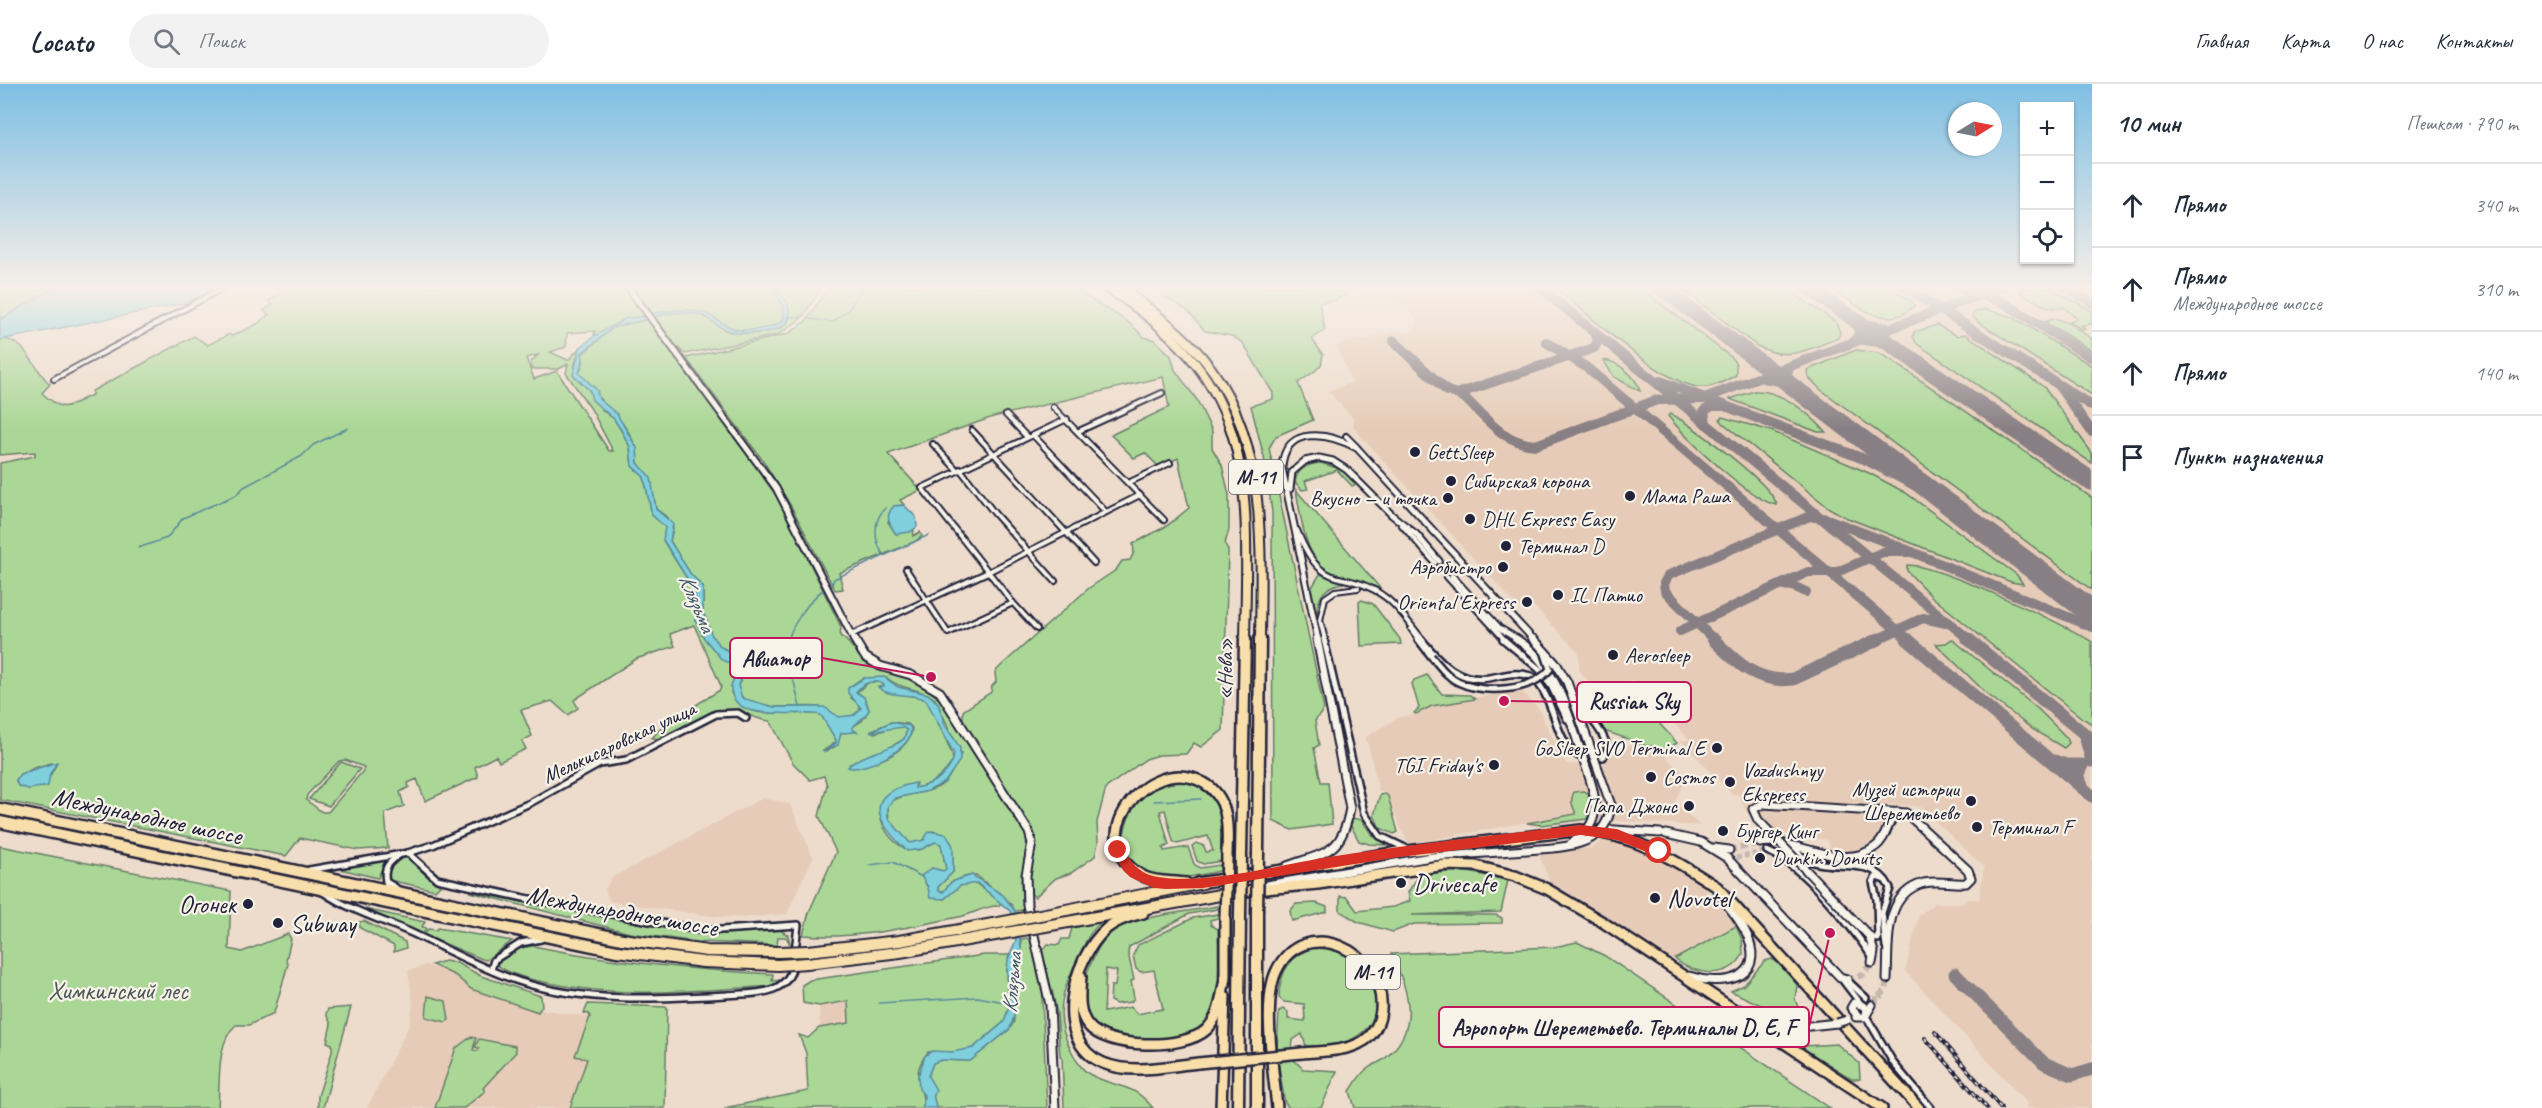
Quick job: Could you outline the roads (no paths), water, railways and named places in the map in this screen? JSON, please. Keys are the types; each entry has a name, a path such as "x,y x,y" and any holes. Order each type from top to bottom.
{"highway":[{"name":"«Нева»","path":"1167,334 1182,348 1208,382 1233,433 1244,481 1246,512 1244,726 1238,1108"},
{"name":"«Нева»","path":"1180,334 1205,360 1233,402 1248,441 1257,481 1259,513 1257,1108"},
{"name":"Международное шоссе","path":"0,809 301,870 622,939 707,951 808,951 899,941 1203,883"},
{"name":"Международное шоссе","path":"0,822 617,951 704,962 778,965 878,956 1231,892"}],"main road":[{"name":"М-11","path":"1203,883 1154,882 1134,874 1121,859 1115,840 1118,821 1143,789 1158,778 1178,774 1198,779 1215,791 1222,802 1227,819 1221,1108"},
{"name":"Международное шоссе","path":"1203,883 1420,849 1581,830 1607,832 1631,839 1703,876 1739,908 1919,1108"},
{"path":"1231,892 1318,884 1432,866 1476,866 1509,874 1547,889 1678,972 1882,1108"},
{"name":"М-11","path":"1172,903 1125,918 1108,927 1098,937 1075,981 1069,1007 1074,1032 1089,1054 1110,1065 1127,1068 1197,1063 1302,1053 1351,1046 1363,1042 1377,1028 1383,1007 1379,982 1361,957 1343,947 1318,942 1298,947 1281,962 1275,974 1272,1049 1277,1108"},
{"name":"М-11","path":"1083,966 1078,1000 1083,1017 1095,1033 1104,1039 1124,1044 1176,1042 1199,1036 1211,1024 1217,1013 1225,979"}],"street":[{"path":"54,379 138,334"},
{"path":"663,334 776,488 851,635 869,660 880,666 911,675 940,692 1029,832 1032,843 1026,875 1027,905 1050,1005 1055,1108"},
{"path":"1080,431 1162,393"},
{"path":"1053,406 1080,431 1164,520"},
{"path":"1006,415 1027,437"},
{"path":"1037,629 1013,603 922,488 1067,419"},
{"path":"972,430 1094,563"},
{"path":"1033,435 1106,512"},
{"path":"1278,870 1332,851 1342,834 1352,802 1282,456 1291,443 1309,436 1337,438 1361,452"},
{"path":"1231,892 1408,860 1582,844 1595,838 1608,825 1611,805 1571,691 1557,665 1346,436"},
{"path":"933,444 959,469 995,514 1055,581"},
{"path":"1291,504 1290,479 1294,469 1305,462 1325,460 1339,464 1353,473 1394,517 1416,534 1437,562"},
{"path":"1128,483 1170,463"},
{"path":"851,635 988,572 1028,549 1140,495"},
{"path":"1296,524 1308,560 1317,570 1333,579 1367,588 1386,597 1459,675 1483,681 1510,673 1527,674 1533,677 1552,705 1568,752 1581,760 1590,761 1603,757 1608,749 1599,727 1587,714 1562,696"},
{"path":"906,569 948,633 1013,603"},
{"path":"1450,577 1499,628 1528,646 1554,680 1562,696 1596,802 1595,821 1584,837 1553,848"},
{"path":"1450,577 1501,637 1539,669 1567,714"},
{"path":"1367,588 1338,589 1326,596 1320,607 1320,620 1367,822 1377,835 1389,843 1420,849"},
{"path":"1402,614 1431,656 1457,682 1476,688 1498,688 1531,683 1547,675 1549,663 1538,644"},
{"name":"Мелькисаровская улица","path":"301,870 325,869 405,853 492,821 600,764 627,759 716,714 738,713 746,718"},
{"path":"1887,881 1876,877 1872,883 1877,900 1878,939 1874,940 1758,820 1753,808 1763,804 1906,813 1965,867 1971,878 1964,883 1932,882 1914,886 1899,897 1890,918 1887,979"},
{"path":"1760,843 1771,841 1834,856 1853,856 1873,850 1884,841 1892,817 1899,812"},
{"path":"1581,830 1620,829 1663,834 1692,839 1708,846 1738,868 1846,980 1863,1001"},
{"path":"1789,844 1811,862 1863,867 1877,872 1887,881 1890,892 1882,920 1889,961"},
{"path":"1708,846 1729,850"},
{"path":"1767,851 1775,854 1804,877 1856,932 1873,960"},
{"path":"318,888 350,908 491,970 552,990 602,998 672,998 763,992 779,989 790,978 798,925 705,931 535,900 428,876 415,857 405,853 389,862 384,876 386,882 403,892"},
{"path":"1736,858 1734,862 1738,868"},
{"path":"1678,972 1706,982 1724,982 1740,976 1750,964 1752,953 1747,936 1703,876"},
{"path":"1869,936 1873,944 1873,960"},
{"path":"479,964 494,960 521,943 552,937"},
{"path":"491,970 494,960"},
{"path":"1846,980 1863,1001"},
{"path":"1710,993 1762,1019 1796,1027 1819,1027 1837,1023 1864,1015 1872,1005"},
{"path":"1863,1001 1851,1006 1864,1015 1893,1064 1931,1108"}],"water":[{"path":"0,334 31,334 0,340"},
{"name":"Клязьма","path":"606,334 582,353 583,360 579,373 597,390 599,399 617,414 637,448 638,463 651,478 656,509 673,524 670,541 690,573 703,587 703,614 712,636 718,644 749,664 738,685 742,698 774,707 824,707 839,717 855,715 861,708 848,693 848,688 864,678 884,677 898,687 928,694 938,703 945,725 960,748 960,760 945,782 928,791 895,798 888,806 888,818 910,843 924,840 929,831 946,834 953,846 953,872 938,887 938,890 943,892 951,882 972,875 1003,895 1015,911 1022,954 1014,976 1015,1012 1010,1029 970,1061 941,1060 933,1063 928,1076 936,1090 933,1094 936,1108 923,1108 924,1095 919,1089 918,1076 925,1056 932,1051 952,1052 973,1048 1004,1022 1009,1007 1008,959 1016,940 1011,912 977,883 960,886 944,899 930,898 928,887 921,876 932,868 943,871 946,869 941,844 935,842 922,849 907,851 888,830 879,810 887,794 898,788 916,783 915,788 935,781 950,767 954,754 926,700 883,691 878,687 884,686 883,684 876,682 862,686 856,692 864,697 869,710 852,729 857,732 841,733 838,745 823,752 836,743 836,740 821,715 753,711 742,707 734,699 731,687 738,667 722,660 704,638 696,621 695,591 663,540 665,527 652,515 644,477 632,466 630,447 614,419 592,400 590,391 573,375 580,348 594,336"},
{"path":"904,505 916,517 917,527 910,532 896,534 888,517 889,513 894,506"},
{"path":"891,722 910,726 910,734 906,742 888,757 865,766 848,767 853,762 904,739 907,730 902,727 870,732"},
{"path":"57,762 50,774 48,786 28,789 18,786 16,780 20,774"}],"waterway":[{"path":"138,548 167,538 183,518 236,495 244,487 302,456 313,445 348,428"},
{"path":"884,556 876,538 876,525 885,508"},
{"path":"884,556 929,535"},
{"path":"831,587 834,579 884,556"},
{"path":"800,707 794,682 779,650 789,641 792,629 813,599 823,590"},
{"path":"1154,801 1201,799"},
{"path":"869,865 893,862 922,877"},
{"name":"Клязьма","path":"879,1003 978,997 1009,1003"}],"tunnel":[{"path":"1439,561 1452,576"},
{"path":"1435,563 1447,577"},
{"path":"1729,850 1760,843"},
{"path":"1736,858 1767,851"},
{"path":"1847,979 1862,975 1872,963"},
{"path":"1872,1005 1886,989 1887,979"},
{"path":"1866,998 1879,999"}],"railway":[{"path":"1935,1032 2001,1108"},
{"path":"1925,1038 1987,1108"}],"place":[{"name":"GettSleep","path":"1415,452"},
{"name":"Сибирская корона","path":"1451,481"},
{"name":"Мама Раша","path":"1630,496"},
{"name":"Вкусно — и точка","path":"1448,498"},
{"name":"DHL Express Easy","path":"1470,519"},
{"name":"Терминал D","path":"1506,546"},
{"name":"Аэробистро","path":"1503,567"},
{"name":"IL Патио","path":"1558,595"},
{"name":"Oriental Express","path":"1527,602"},
{"name":"Aerosleep","path":"1613,655"},
{"name":"Авиатор","path":"931,677"},
{"name":"Russian Sky","path":"1504,701"},
{"name":"GoSleep SVO Terminal E","path":"1717,748"},
{"name":"TGI Friday's","path":"1494,765"},
{"name":"Cosmos","path":"1651,777"},
{"name":"Vozdushnyy Ekspress","path":"1730,782"},
{"name":"Музей истории Шереметьево","path":"1971,801"},
{"name":"Папа Джонс","path":"1689,806"},
{"name":"Терминал F","path":"1977,827"},
{"name":"Бургер Кинг","path":"1723,831"},
{"name":"Dunkin' Donuts","path":"1760,858"},
{"name":"Drivecafe","path":"1401,883"},
{"name":"Novotel","path":"1655,898"},
{"name":"Огонек","path":"248,904"},
{"name":"Subway","path":"278,923"},
{"name":"Аэропорт Шереметьево. Терминалы D, E, F","path":"1830,933"}],"park label":[{"name":"Химкинский лес","path":"118,990"}]}
